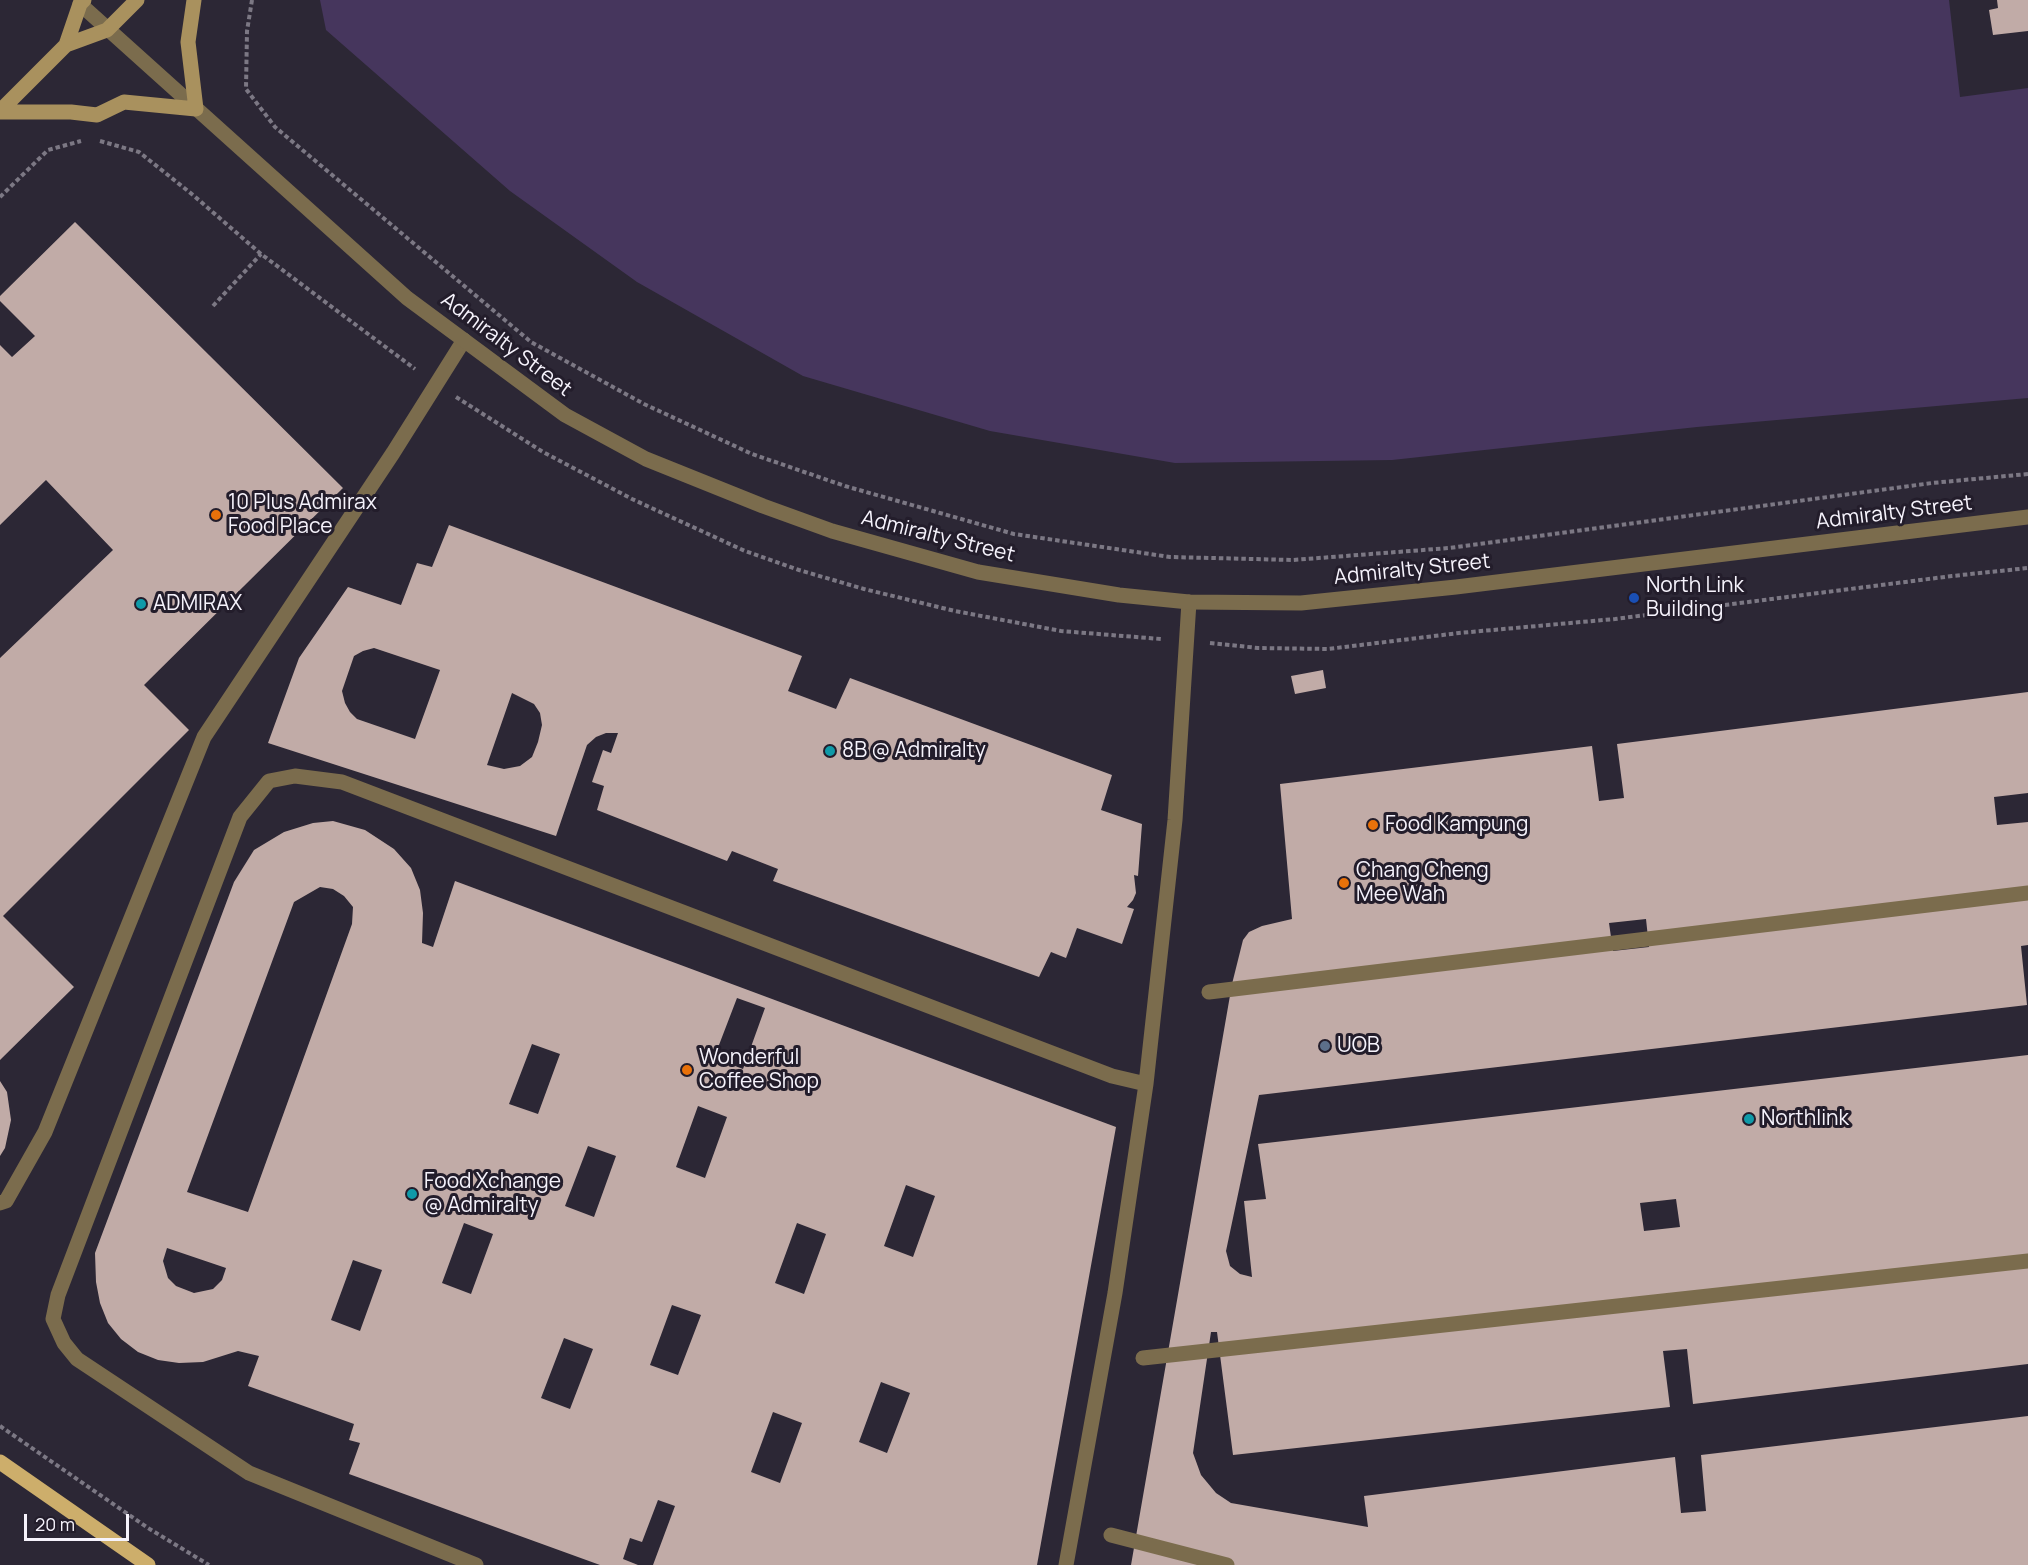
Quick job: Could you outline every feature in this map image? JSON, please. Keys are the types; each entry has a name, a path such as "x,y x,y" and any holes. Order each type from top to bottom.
{"main road":[{"path":"66,45 107,30 137,0"},
{"path":"0,111 71,112 97,115 124,102 196,109 188,42 194,0"},
{"path":"0,111 66,45 82,2"},
{"path":"0,1462 148,1565"}],"street":[{"name":"Admiralty Street","path":"82,2 107,30 407,298 565,415 646,459 764,506 832,531 978,572 1119,595 1190,602 1301,603 2028,517"},
{"path":"0,1203 6,1201 45,1132 204,737 399,443 464,340"},
{"path":"1066,1565 1115,1293 1146,1084 1175,820 1190,602"},
{"path":"476,1565 249,1473 77,1359 64,1343 53,1319 58,1295 240,817 269,782 295,776 342,782 1112,1076 1146,1084"},
{"path":"1209,992 2028,892"},
{"path":"1143,1358 2028,1261"},
{"path":"1111,1535 1227,1565"}],"path":[{"path":"252,0 247,31 246,89 275,127 531,342 644,404 752,454 845,486 1014,534 1170,557 1293,560 1449,548 1921,485 2028,474"},
{"path":"213,306 261,254"},
{"path":"1258,648 1328,649 1459,633 1615,619 2028,568"},
{"path":"0,1426 148,1528 208,1565"}],"shaded area":[{"path":"320,0 1949,0 1960,97 2028,88 2028,398 1697,427 1392,460 1175,463 990,431 803,376 637,282 510,191 326,30"}],"building":[{"path":"1997,0 2028,0 2028,31 1993,35 1989,10 1998,8"},
{"name":"ADMIRAX","path":"75,222 343,488 144,685 189,730 3,916 74,987 0,1060 0,658 113,550 46,480 0,525 0,345 12,357 35,336 0,301 0,296"},
{"name":"8B @ Admiralty","path":"449,525 802,656 788,691 836,709 850,678 1112,775 1101,810 1142,824 1138,876 1134,875 1136,893 1127,907 1134,909 1122,944 1077,928 1066,958 1051,952 1039,977 773,881 778,869 732,851 727,861 597,810 604,786 592,782 603,750 611,753 618,733 606,733 596,737 587,745 556,836 268,743 299,658 348,587 401,605 417,563 432,567","holes":["374,648 440,670 415,739 357,719 345,703 342,691 354,656","512,693 534,704 540,713 542,725 532,757 520,766 504,769 487,765"]},
{"path":"1323,670 1326,688 1295,694 1291,676"},
{"name":"Northlink","path":"2028,692 2028,793 1994,797 1997,825 2028,822 2028,945 2021,946 2027,1005 1259,1095 1226,1251 1230,1266 1240,1274 1252,1277 1244,1201 1266,1199 1258,1144 2028,1055 2028,1364 1693,1404 1687,1349 1663,1351 1670,1407 1233,1455 1217,1332 1211,1332 1193,1453 1201,1475 1216,1493 1231,1503 1368,1527 1364,1496 1675,1457 1681,1513 1706,1511 1701,1455 2028,1416 2028,1565 1131,1565 1232,984 1243,940 1249,932 1262,926 1292,919 1280,784 1592,746 1599,801 1624,798 1617,744","holes":["1646,919 1649,947 1613,951 1609,923","1676,1199 1680,1227 1644,1231 1640,1203"]},
{"name":"Food Xchange @ Admiralty","path":"333,821 365,830 394,849 411,868 420,890 423,913 422,943 433,947 455,881 1116,1127 1037,1565 653,1565 675,1506 658,1500 642,1542 630,1538 623,1559 638,1565 600,1565 349,1474 360,1443 349,1440 354,1424 248,1386 259,1356 238,1351 203,1362 179,1363 158,1360 138,1352 121,1339 108,1323 100,1303 96,1282 95,1253 234,882 254,850 284,832 313,823","holes":["320,887 333,889 344,896 353,907 352,924 248,1212 187,1192 294,902","737,998 765,1008 743,1069 714,1058","532,1044 560,1054 538,1114 509,1104","698,1106 727,1117 705,1178 676,1167","588,1146 616,1156 594,1217 565,1206","906,1185 935,1196 913,1257 884,1246","464,1223 493,1234 471,1294 442,1283","797,1223 826,1234 804,1294 775,1283","167,1248 226,1268 222,1280 213,1289 194,1293 176,1286 168,1278 163,1261","353,1260 382,1270 360,1331 331,1320","672,1305 701,1315 678,1375 650,1365","564,1338 593,1349 570,1409 541,1398","881,1382 910,1393 887,1453 859,1442","773,1412 802,1423 780,1483 751,1472"]},
{"path":"0,1081 7,1092 11,1120 5,1148 0,1156"}],"place":[{"name":"10 Plus Admirax Food Place","path":"216,515"},
{"name":"North Link Building","path":"1634,598"},
{"name":"ADMIRAX","path":"141,604"},
{"name":"8B @ Admiralty","path":"830,751"},
{"name":"Food Kampung","path":"1373,825"},
{"name":"Chang Cheng Mee Wah","path":"1344,883"},
{"name":"UOB","path":"1325,1046"},
{"name":"Wonderful Coffee Shop","path":"687,1070"},
{"name":"Northlink","path":"1749,1119"},
{"name":"Food Xchange @ Admiralty","path":"412,1194"}]}
